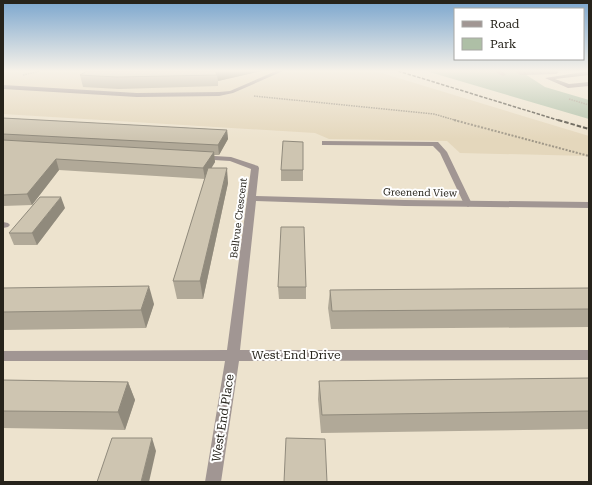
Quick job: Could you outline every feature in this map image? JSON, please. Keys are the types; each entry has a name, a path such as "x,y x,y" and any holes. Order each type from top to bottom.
{"street":[{"path":"114,94 137,95 220,94"},
{"path":"324,143 435,144 443,152 468,204"},
{"name":"Bellvue Crescent","path":"192,157 231,159 255,168 233,355"},
{"name":"Greenend View","path":"251,198 468,204 589,205"},
{"name":"West End Place","path":"213,482 233,355"},
{"name":"West End Drive","path":"3,356 589,355"}],"path":[{"path":"247,94 250,96 434,114 589,156"}],"shaded area":[{"path":"3,94 450,94 589,136 589,156 460,153 447,141 329,139 315,133 3,114"}],"green space":[{"path":"503,94 567,94 589,100 589,119"}],"building":[{"path":"3,118 227,130 218,145 3,134"},
{"path":"3,140 214,152 203,168 56,159 27,194 3,195"},
{"path":"283,141 303,142 303,170 281,170"},
{"path":"208,168 227,168 200,281 173,281"},
{"path":"40,197 61,197 32,233 9,233"},
{"path":"281,227 304,227 306,287 278,287"},
{"path":"149,286 141,310 3,312 3,288"},
{"path":"589,288 589,309 332,311 330,290"},
{"path":"589,378 589,411 322,415 319,381"},
{"path":"3,380 128,382 118,412 3,411"},
{"path":"112,438 152,438 141,482 97,482"},
{"path":"286,438 325,439 327,482 284,482"}],"railway":[{"path":"472,94 561,121"},
{"path":"558,120 589,129"}]}
